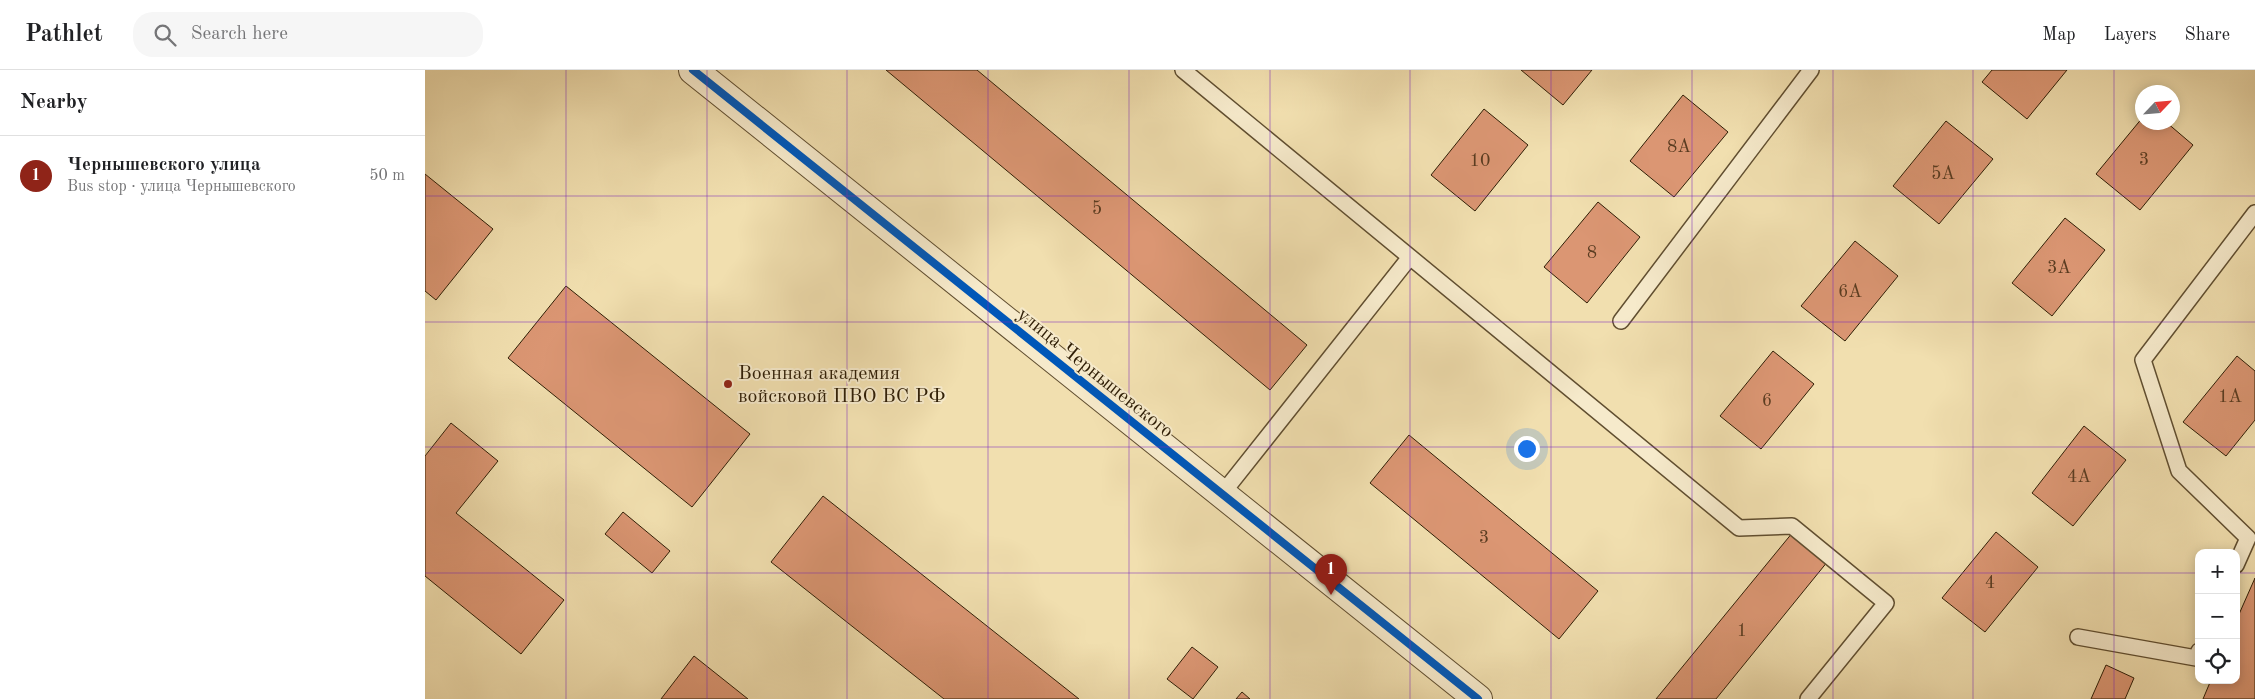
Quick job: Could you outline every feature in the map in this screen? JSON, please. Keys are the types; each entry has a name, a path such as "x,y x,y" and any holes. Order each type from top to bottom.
{"street":[{"name":"улица Чернышевского","path":"693,70 1478,699"}],"lane":[{"path":"1183,70 1739,528 1792,526 1886,603 1808,699"},
{"path":"1621,321 1811,70"},
{"path":"2240,556 2248,538 2179,470 2143,360 2255,214"},
{"path":"1222,494 1410,257"},
{"path":"2078,637 2195,658"}],"building":[{"path":"886,70 977,70 1307,345 1270,390"},
{"path":"1521,70 1592,70 1563,105"},
{"path":"1992,70 2067,70 2027,119 1982,82"},
{"path":"1683,95 1728,132 1674,197 1630,161"},
{"path":"1484,109 1528,145 1475,211 1431,175"},
{"path":"1946,121 1993,159 1939,224 1893,186"},
{"path":"2135,127 2135,130 2175,130 2193,145 2140,210 2096,174"},
{"path":"425,174 493,229 436,300 425,291"},
{"path":"1598,202 1640,237 1587,303 1544,267"},
{"path":"2065,218 2105,250 2052,316 2012,283"},
{"path":"1855,241 1898,276 1845,341 1801,306"},
{"path":"566,286 750,434 692,507 508,358"},
{"path":"1773,351 1814,384 1761,449 1720,416"},
{"path":"2237,356 2255,371 2255,420 2226,456 2183,422"},
{"path":"451,423 498,461 456,513 564,600 521,654 425,576 425,456"},
{"path":"2084,426 2126,460 2073,526 2032,493"},
{"path":"1409,435 1598,591 1559,639 1370,483"},
{"path":"823,496 1079,699 944,699 771,562"},
{"path":"623,512 670,551 652,573 605,534"},
{"path":"1793,532 1828,561 1716,699 1656,699"},
{"path":"1996,532 2038,567 1985,632 1942,598"},
{"path":"2255,578 2255,699 2203,699 2209,684 2240,684 2240,612"},
{"path":"1192,647 1218,667 1193,699 1167,679"},
{"path":"694,656 748,699 661,699"},
{"path":"2106,665 2134,678 2125,699 2091,699"},
{"path":"1242,692 1250,699 1236,699"}],"cycle path":[{"path":"693,70 1478,699"}],"place":[{"name":"Военная академия войсковой ПВО ВС РФ","path":"728,384"},
{"name":"Чернышевского улица","path":"1331,595"}]}
